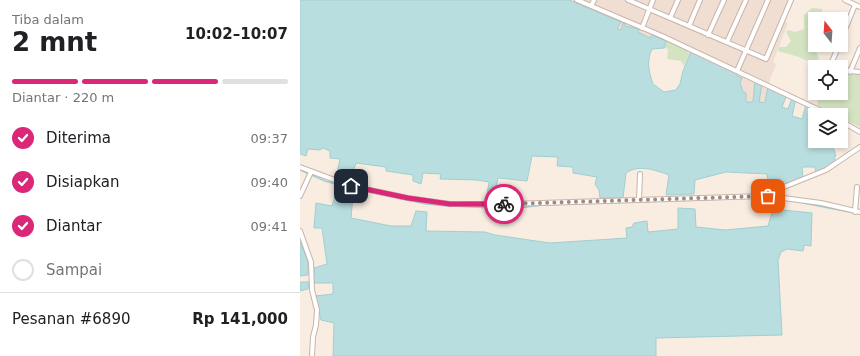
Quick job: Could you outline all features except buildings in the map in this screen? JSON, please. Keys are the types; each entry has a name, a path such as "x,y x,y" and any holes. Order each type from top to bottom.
{"street":[{"path":"577,0 737,71 815,108"},
{"path":"591,6 594,0"},
{"path":"629,0 766,59 791,0"},
{"path":"642,28 653,0"},
{"path":"670,18 678,0"},
{"path":"689,26 700,0"},
{"path":"708,35 724,0"},
{"path":"727,42 746,0"},
{"path":"737,71 768,0"},
{"path":"845,0 860,7"},
{"path":"848,22 855,5"},
{"path":"860,48 850,72 860,72"},
{"path":"848,125 860,132"},
{"path":"768,196 774,191 826,170 860,147"},
{"path":"300,167 351,186 408,198 450,204 509,204 768,196 822,204 858,212 857,187"},
{"path":"300,196 311,172"},
{"path":"638,200 640,174"},
{"path":"300,231 310,259 312,290 317,310 312,356"}],"shaded area":[{"path":"569,0 794,0 785,21 788,23 773,62 776,64 769,82 765,103 759,102 762,84 753,103 746,102 737,76 691,52 690,54 688,53 689,50 652,35 650,39 638,32 639,30 625,26 623,23 621,30 617,29 620,22"}],"green space":[{"path":"812,8 822,9 822,12 808,12 808,52 817,52 819,60 808,60 808,61 778,51 779,47 786,47 791,41 786,32 788,30 795,32 804,29 804,15"},
{"path":"666,41 689,50 688,53 690,54 684,66 681,61 667,59 668,49 664,48"},
{"path":"848,72 860,73 860,127 848,121 848,108 823,108 817,105 818,100 848,100"}],"water":[{"path":"300,0 569,0 621,22 617,29 621,30 623,23 625,26 639,29 638,32 650,38 652,35 666,41 664,48 652,49 649,58 649,71 653,84 664,92 676,90 680,84 683,71 691,52 736,72 737,76 742,78 740,83 743,92 746,93 746,102 753,102 755,81 762,84 759,102 765,103 768,86 787,95 782,107 788,109 792,98 796,99 792,116 802,119 806,105 812,108 808,108 808,148 833,148 836,162 816,173 815,167 802,167 803,178 770,192 767,174 726,172 695,180 694,194 666,195 669,175 642,168 631,170 626,173 623,198 600,198 599,190 595,184 597,177 573,173 573,167 557,166 558,157 532,156 527,181 498,178 493,201 486,201 489,182 477,180 440,179 441,174 423,173 421,184 413,181 413,175 386,171 386,167 356,163 350,181 336,177 340,159 330,158 330,151 323,148 320,150 308,149 306,156 300,154"},
{"path":"337,191 353,196 351,218 391,226 411,226 416,211 427,212 426,231 485,232 495,235 550,243 627,238 626,228 632,227 634,223 647,221 648,232 678,229 678,208 695,209 696,227 725,230 768,226 773,209 812,213 811,246 804,245 803,251 787,249 781,252 778,260 782,335 656,338 656,356 333,356 334,323 321,320 315,296 333,294 333,283 314,283 314,268 327,264 322,228 314,228 316,203 332,206"},
{"path":"300,241 308,262 308,275 300,276"},
{"path":"300,282 309,282 308,289 300,291"}],"waterway":[{"path":"300,170 325,181 350,188"},
{"path":"354,189 426,204 448,206"},
{"path":"761,198 772,198"},
{"path":"452,206 510,209 543,205 730,199"},
{"path":"803,203 860,214"}],"way so far":[{"path":"504,204 768,196"}],"route":[{"path":"351,186 408,198 450,204 504,204"}]}
